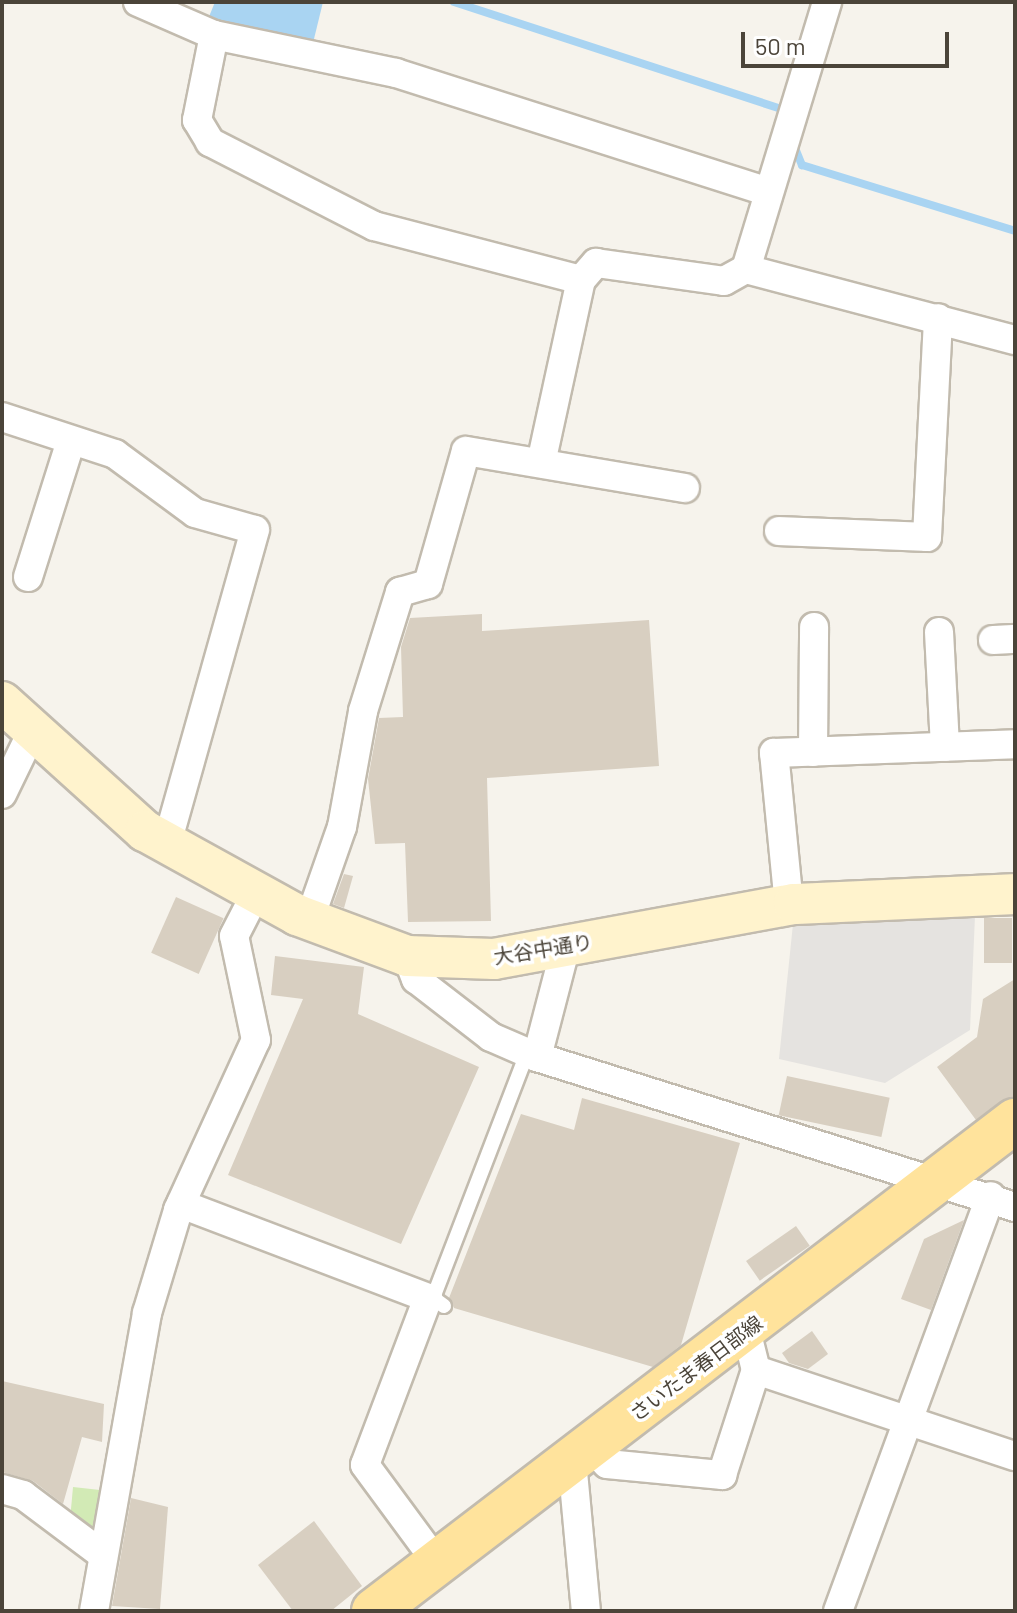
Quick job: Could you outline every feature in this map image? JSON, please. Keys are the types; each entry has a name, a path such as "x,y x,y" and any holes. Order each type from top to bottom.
{"main road":[{"name":"さいたま春日部線","path":"374,1611 581,1454 751,1350 941,1178 1015,1121"}],"street":[{"path":"140,2 214,35 396,73 766,191"},
{"path":"746,269 766,191 827,2"},
{"path":"214,35 197,120 210,142 374,226 581,280"},
{"path":"541,463 581,280 596,263 724,281 746,269 1015,340"},
{"path":"779,531 927,537 938,318"},
{"path":"2,417 115,454 195,513 255,530 167,843"},
{"path":"28,577 71,441"},
{"path":"309,921 342,827 363,711 400,592 428,584 466,451 685,488"},
{"path":"813,752 814,627"},
{"path":"939,632 945,747"},
{"name":"大谷中通り","path":"2,702 167,843 309,921 407,956 494,959 789,905 1015,894"},
{"path":"2,794 33,730"},
{"path":"789,905 774,753 1015,744"},
{"path":"94,1611 123,1420 181,1204 256,1040 234,936 256,893"},
{"path":"532,1055 566,946"},
{"path":"407,956 416,979 491,1037 532,1055 749,1127 941,1178 1003,1202 905,1418 838,1611"},
{"path":"181,1204 428,1298 365,1465 438,1564"},
{"path":"586,1611 581,1454 607,1464 722,1475 751,1350 905,1418 1015,1456"},
{"path":"2,1489 23,1495 103,1555"}],"lane":[{"path":"444,1306 433,1298 532,1055"}],"green space":[{"path":"73,1487 100,1490 96,1541 70,1520"}],"shaded area":[{"path":"975,916 970,1030 885,1083 779,1059 793,924"}],"water":[{"path":"215,2 323,2 313,43 206,24"}],"building":[{"path":"482,614 482,631 649,620 659,766 487,778 491,921 408,922 405,843 375,844 368,779 379,718 403,717 401,647 410,618"},
{"path":"344,874 353,876 344,908 333,904"},
{"path":"176,897 224,918 199,974 151,953"},
{"path":"984,918 1012,918 1012,963 984,963"},
{"path":"275,956 364,967 358,1014 479,1067 401,1244 228,1175 303,999 271,995"},
{"path":"1015,979 1015,1096 976,1120 937,1067 977,1037 983,999"},
{"path":"787,1076 890,1098 881,1137 779,1115"},
{"path":"582,1098 740,1143 681,1345 653,1367 454,1308 449,1298 521,1114 574,1130"},
{"path":"964,1220 931,1310 901,1299 924,1239"},
{"path":"796,1226 810,1246 760,1281 746,1261"},
{"path":"812,1331 828,1354 808,1369 789,1363 782,1353"},
{"path":"2,1381 104,1404 102,1442 82,1437 63,1504 33,1481 2,1472"},
{"path":"131,1498 168,1507 160,1609 112,1606"},
{"path":"314,1521 362,1586 331,1611 293,1611 258,1565"}],"waterway":[{"path":"454,2 788,111"},
{"path":"793,143 802,165 1015,231"}]}
